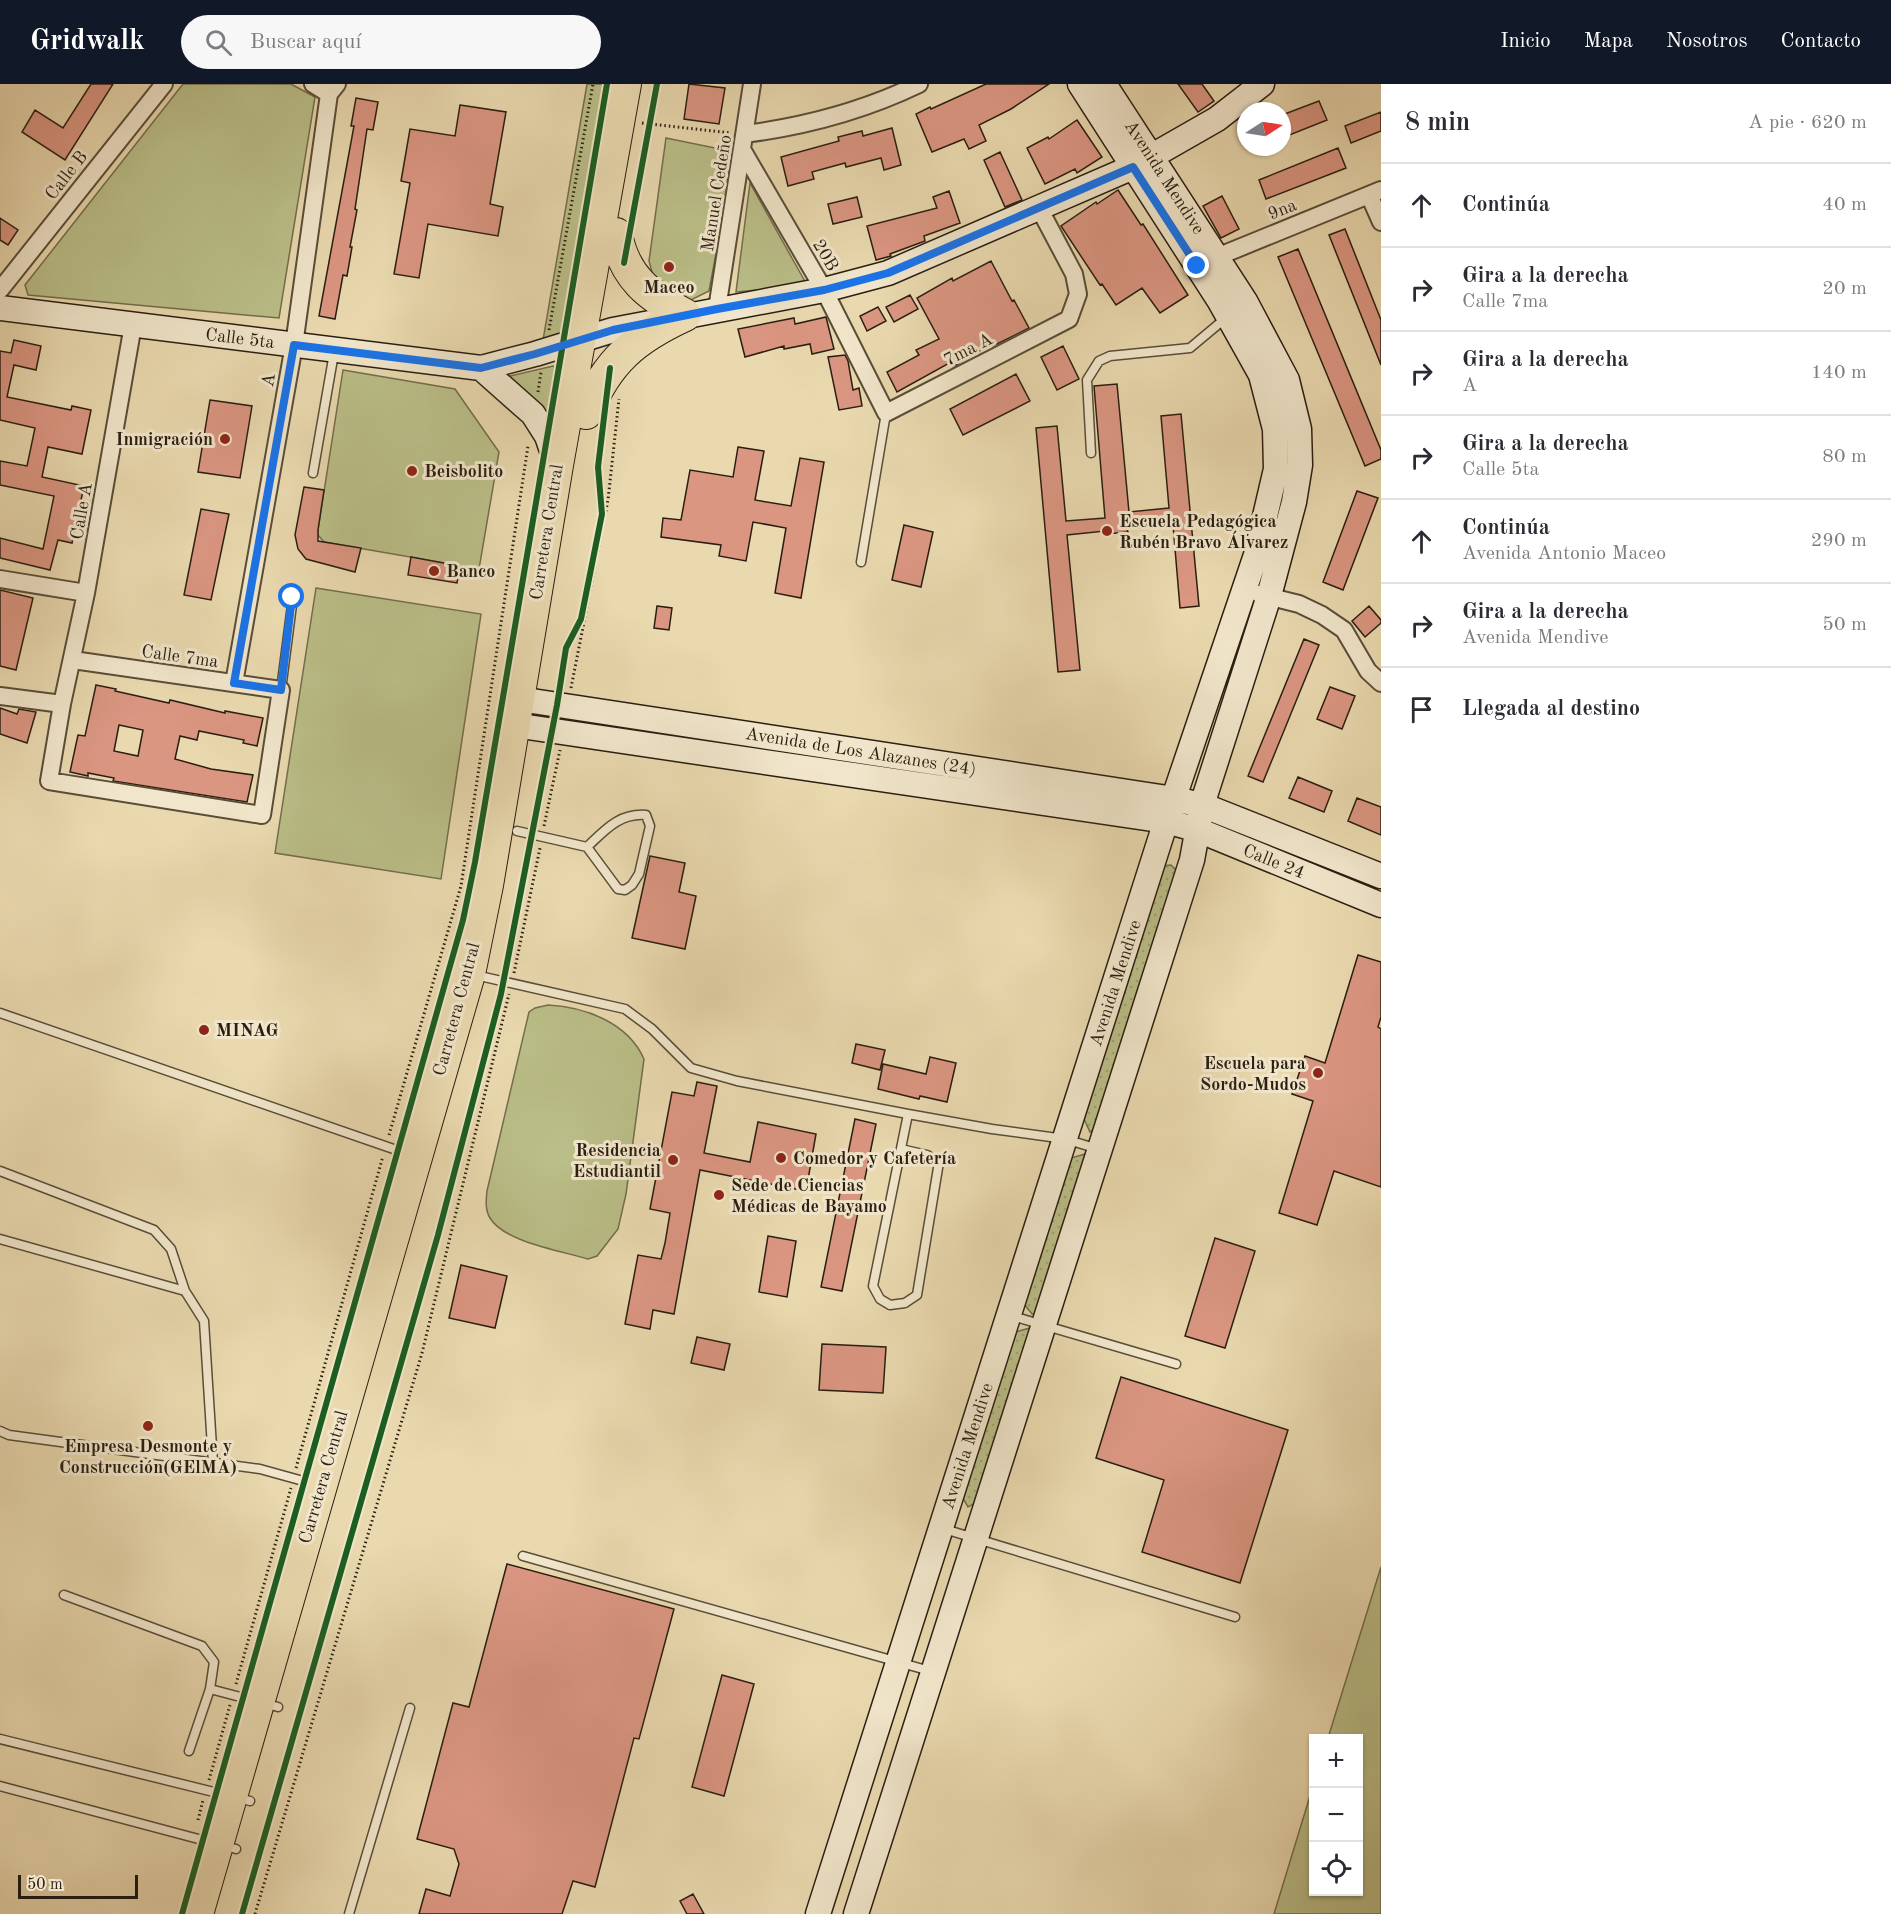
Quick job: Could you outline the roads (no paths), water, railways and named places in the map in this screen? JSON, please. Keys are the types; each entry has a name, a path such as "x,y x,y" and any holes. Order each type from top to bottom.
{"highway":[{"name":"Carretera Central","path":"197,1914 315,1484 420,1157 489,979 487,885 539,715 586,413 590,337 625,84"},
{"name":"Carretera Central","path":"256,1702 489,979 507,890 529,834 558,465 616,234 647,124 643,84"},
{"path":"616,234 624,263 635,278 659,301 685,315"},
{"path":"586,413 594,392 610,368 630,347 655,329 685,315"},
{"name":"Carretera Central","path":"215,1843 217,1914"}],"street":[{"name":"Calle B","path":"0,290 164,84"},
{"path":"313,84 333,89"},
{"name":"Manuel Cedeño","path":"717,309 752,84"},
{"path":"745,134 790,128 839,116 920,84"},
{"name":"Avenida Mendive","path":"856,1914 1192,860 1202,805 1269,596 1294,502 1300,465 1299,429 1287,380 1142,162 1080,84"},
{"name":"Avenida Mendive","path":"1104,84 1142,162"},
{"path":"481,368 590,337 685,315 824,290 888,273 1142,162 1217,119 1262,84"},
{"name":"A","path":"234,683 294,345 333,89"},
{"name":"20B","path":"743,151 824,290 886,413"},
{"path":"1375,192 1381,222"},
{"name":"9na","path":"1207,261 1375,192"},
{"name":"7ma A","path":"886,413 1069,319 1078,294 1074,274 1040,208"},
{"name":"Calle 5ta","path":"0,308 481,368"},
{"name":"Avenida Mendive","path":"818,1914 1170,810 1256,555 1276,468 1275,429 1261,375 1237,308"},
{"name":"Calle A","path":"133,325 86,592 62,704 49,781 261,815 281,690"},
{"path":"481,368 533,414 547,436 558,465"},
{"path":"0,579 86,592"},
{"path":"1243,591 1299,604 1315,611 1344,630 1368,671 1381,683"},
{"name":"Calle 7ma","path":"73,660 281,690"},
{"path":"0,696 62,704"},
{"name":"Avenida de Los Alazanes (24)","path":"539,715 1170,810 1202,805"},
{"name":"Calle 24","path":"1202,805 1381,876"},
{"name":"Calle 24","path":"1170,810 1198,830 1381,905"}],"lane":[{"path":"1091,453 1087,380 1099,361 1110,356 1190,348 1237,308"},
{"path":"313,473 334,350"},
{"path":"861,562 886,413"},
{"path":"281,690 292,597"},
{"path":"529,834 587,847 618,889 625,890 632,885 639,874 650,826 646,816 634,814 615,821 587,847"},
{"path":"489,979 625,1009 652,1029 691,1068 737,1081 992,1129 1065,1139 1099,1150"},
{"path":"0,1013 385,1147 420,1157"},
{"path":"901,1149 927,1155 939,1162 917,1295 906,1303 890,1305 880,1299 873,1286 908,1114"},
{"path":"0,1171 154,1230 171,1249 185,1291 204,1321 213,1463"},
{"path":"0,1239 185,1291"},
{"path":"1009,1315 1176,1364"},
{"path":"0,1431 9,1435 260,1469 315,1484"},
{"path":"941,1528 1234,1617"},
{"path":"523,1556 933,1672"},
{"path":"64,1595 202,1646 214,1662 210,1689 189,1751"},
{"path":"210,1689 256,1702"},
{"path":"349,1914 410,1708"},
{"path":"0,1738 229,1796"},
{"path":"0,1786 215,1843"}],"place":[{"name":"Maceo","path":"669,267"},
{"name":"Inmigración","path":"225,439"},
{"name":"Beisbolito","path":"412,471"},
{"name":"Escuela Pedagógica Rubén Bravo Álvarez","path":"1107,531"},
{"name":"Banco","path":"434,571"},
{"name":"MINAG","path":"204,1030"},
{"name":"Escuela para Sordo-Mudos","path":"1318,1073"},
{"name":"Comedor y Cafetería","path":"781,1158"},
{"name":"Residencia Estudiantil","path":"673,1160"},
{"name":"Sede de Ciencias Médicas de Bayamo","path":"719,1195"},
{"name":"Empresa Desmonte y Construcción(GElMA)","path":"148,1426"}]}
